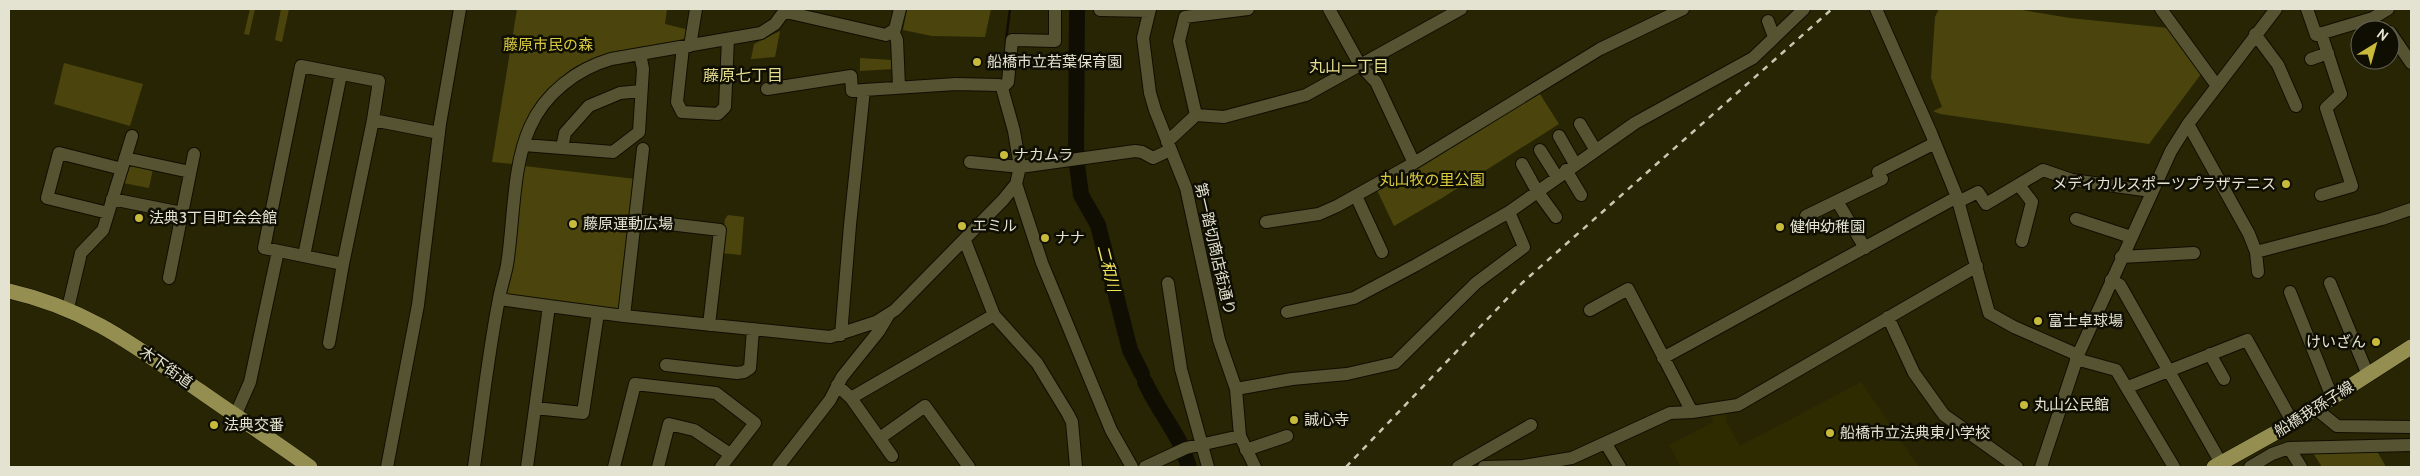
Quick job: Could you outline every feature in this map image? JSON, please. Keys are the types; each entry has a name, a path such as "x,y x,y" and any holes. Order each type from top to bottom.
{"main road":[{"name":"木下街道","path":"9,292 40,298 68,308 117,333 310,467"},
{"name":"船橋我孫子線","path":"2218,465 2293,423 2411,347"}],"street":[{"path":"387,467 418,305 439,133 460,9"},
{"path":"696,9 677,102 682,112 718,114 725,108 728,40"},
{"path":"899,86 897,40 893,32 900,9"},
{"path":"1002,88 1008,82 1012,40 1055,40 1055,9"},
{"path":"1196,115 1179,42 1185,16 1248,9"},
{"path":"1329,9 1360,65 1376,82 1414,163"},
{"path":"1196,115 1224,117 1297,98 1461,9"},
{"path":"1266,222 1319,214 1356,196 1414,163 1600,49 1683,9"},
{"path":"1286,312 1354,298 1416,266 1509,212 1595,149 1635,124 1753,58 1804,9"},
{"path":"1876,9 1936,143 1958,199 1989,313 2077,357 2116,370 2128,387 2174,467"},
{"path":"2161,9 2217,86"},
{"path":"2041,467 2077,357 2151,191 2171,151 2188,124 2276,9"},
{"path":"2307,9 2316,35 2379,11"},
{"path":"474,467 499,299 506,266 519,165 524,144 530,127 539,112 570,78 599,62 761,34 775,24 786,10 886,34 893,32"},
{"path":"1100,10 1149,10"},
{"name":"第一踏切商店街通り","path":"1149,10 1143,38 1154,110 1186,188 1219,340 1236,389 1240,436 1255,467"},
{"path":"1768,21 1774,37"},
{"path":"2321,33 2341,94 2326,108 2352,186 2321,195"},
{"path":"2255,34 2278,65 2296,106"},
{"path":"2400,47 2411,63"},
{"path":"524,144 613,152 639,132 643,69 640,54"},
{"path":"2311,59 2328,54"},
{"path":"329,343 343,264 374,120 379,81 301,66 264,248 343,264"},
{"path":"304,256 341,74"},
{"path":"767,89 851,76 852,91 899,86 999,85 1002,88 1014,131 1020,167 1016,184 965,241 888,316 837,385 830,400 778,467"},
{"path":"841,335 864,90"},
{"path":"562,148 565,132 590,106 620,93 641,91"},
{"path":"970,162 1020,167 1135,151 1142,152 1153,158 1168,146 1196,115"},
{"path":"374,120 439,133"},
{"path":"1580,124 1595,149"},
{"path":"2188,124 2249,234 2256,252 2258,272"},
{"path":"68,308 81,253 102,230 132,136"},
{"path":"1559,136 1566,170 1581,194"},
{"path":"1806,216 1882,179 1878,172 1936,143"},
{"path":"624,316 643,149"},
{"path":"1540,150 1566,170"},
{"path":"108,214 47,198 59,153 190,172"},
{"path":"169,278 194,154"},
{"path":"1522,164 1537,191 1556,217"},
{"path":"1663,358 1865,248 1958,199 1978,192 1986,204 2043,170 2072,180 2151,191"},
{"path":"1016,184 1042,263 1112,430 1132,467"},
{"path":"2019,184 2032,202 2022,241"},
{"path":"1356,196 1382,252"},
{"path":"112,199 182,212"},
{"path":"1837,201 1865,248"},
{"path":"2256,252 2382,219 2411,208"},
{"path":"1236,389 1292,379 1347,374 1395,363 1476,283 1524,247 1509,212"},
{"path":"2076,219 2131,237"},
{"path":"635,220 720,230 709,325"},
{"path":"965,241 994,315 1037,363 1072,422 1076,467"},
{"path":"236,416 250,382 278,251"},
{"path":"2121,257 2194,253"},
{"path":"1484,467 1558,464 1606,444 1670,413 1692,412 1738,405 1977,266"},
{"path":"2111,280 2120,285 2168,370 2218,465"},
{"path":"1168,283 1181,369 1208,467"},
{"path":"2330,283 2368,375"},
{"path":"1590,310 1628,289 1692,412"},
{"path":"2290,292 2332,398"},
{"path":"499,299 624,316 830,337 841,335 888,316"},
{"path":"527,467 548,306"},
{"path":"535,408 583,413 598,313"},
{"path":"851,398 994,315"},
{"path":"1888,318 1914,373 1944,415 2017,467"},
{"path":"666,364 737,373 744,372 750,368 753,329"},
{"path":"2128,387 2247,340 2293,423"},
{"path":"2210,354 2224,379"},
{"path":"614,467 635,384 716,394 755,423 721,467"},
{"path":"837,385 851,398 892,456"},
{"path":"880,438 925,406 970,467"},
{"path":"2315,408 2337,426 2411,428"},
{"path":"658,467 669,424 694,430 730,454"},
{"path":"1458,467 1531,425"},
{"path":"1145,467 1180,450 1240,436"},
{"path":"1246,450 1287,436"},
{"path":"1606,444 1620,467"},
{"path":"2250,467 2272,454 2289,448 2411,445"},
{"path":"2289,448 2301,467"}],"shaded area":[{"name":"船橋市立法典東小学校","path":"1861,382 1919,467 1681,467 1669,445 1713,422 1711,415 1727,413 1726,421 1740,446"}],"green space":[{"path":"250,9 255,9 249,35 244,34"},
{"path":"281,9 289,9 282,42 275,40"},
{"name":"藤原市民の森","path":"517,9 667,9 665,24 689,30 685,41 618,51 584,62 570,70 560,80 547,100 514,164 492,162"},
{"path":"907,9 991,9 985,37 932,36 903,30"},
{"path":"1939,9 2016,9 2070,18 2168,28 2201,74 2149,144 1940,114 1933,111 1942,107 1931,78 1935,17"},
{"path":"780,31 775,57 751,59 754,44"},
{"path":"860,58 893,60 893,69 860,71"},
{"path":"64,63 143,84 130,126 54,104"},
{"name":"丸山牧の里公園","path":"1538,91 1559,124 1394,226 1376,188"},
{"path":"134,165 153,169 149,188 123,183 127,169"},
{"name":"藤原運動広場","path":"524,166 636,179 621,312 504,296"},
{"path":"728,215 744,217 741,255 721,253 725,219"},
{"path":"2377,451 2386,467 2322,467 2313,453"}],"waterway":[{"path":"1006,40 1010,9"},
{"name":"二和川","path":"1076,157 1077,9"},
{"name":"二和川","path":"1077,164 1081,195 1098,225 1130,350 1142,374"},
{"name":"二和川","path":"1145,382 1180,443"},
{"name":"二和川","path":"1184,453 1189,467"}],"railway":[{"path":"1346,467 1522,283 1832,9"}],"place":[{"name":"船橋市立若葉保育園","path":"977,62"},
{"name":"ナカムラ","path":"1004,155"},
{"name":"メディカルスポーツプラザテニス","path":"2286,184"},
{"name":"法典3丁目町会会館","path":"139,218"},
{"name":"藤原運動広場","path":"573,224"},
{"name":"エミル","path":"962,226"},
{"name":"健伸幼稚園","path":"1780,227"},
{"name":"ナナ","path":"1045,238"},
{"name":"富士卓球場","path":"2038,321"},
{"name":"けいざん","path":"2376,342"},
{"name":"丸山公民館","path":"2024,405"},
{"name":"誠心寺","path":"1294,420"},
{"name":"法典交番","path":"214,425"},
{"name":"船橋市立法典東小学校","path":"1830,433"}],"district":[{"name":"丸山一丁目","path":"1349,66"},
{"name":"藤原七丁目","path":"743,75"}]}
